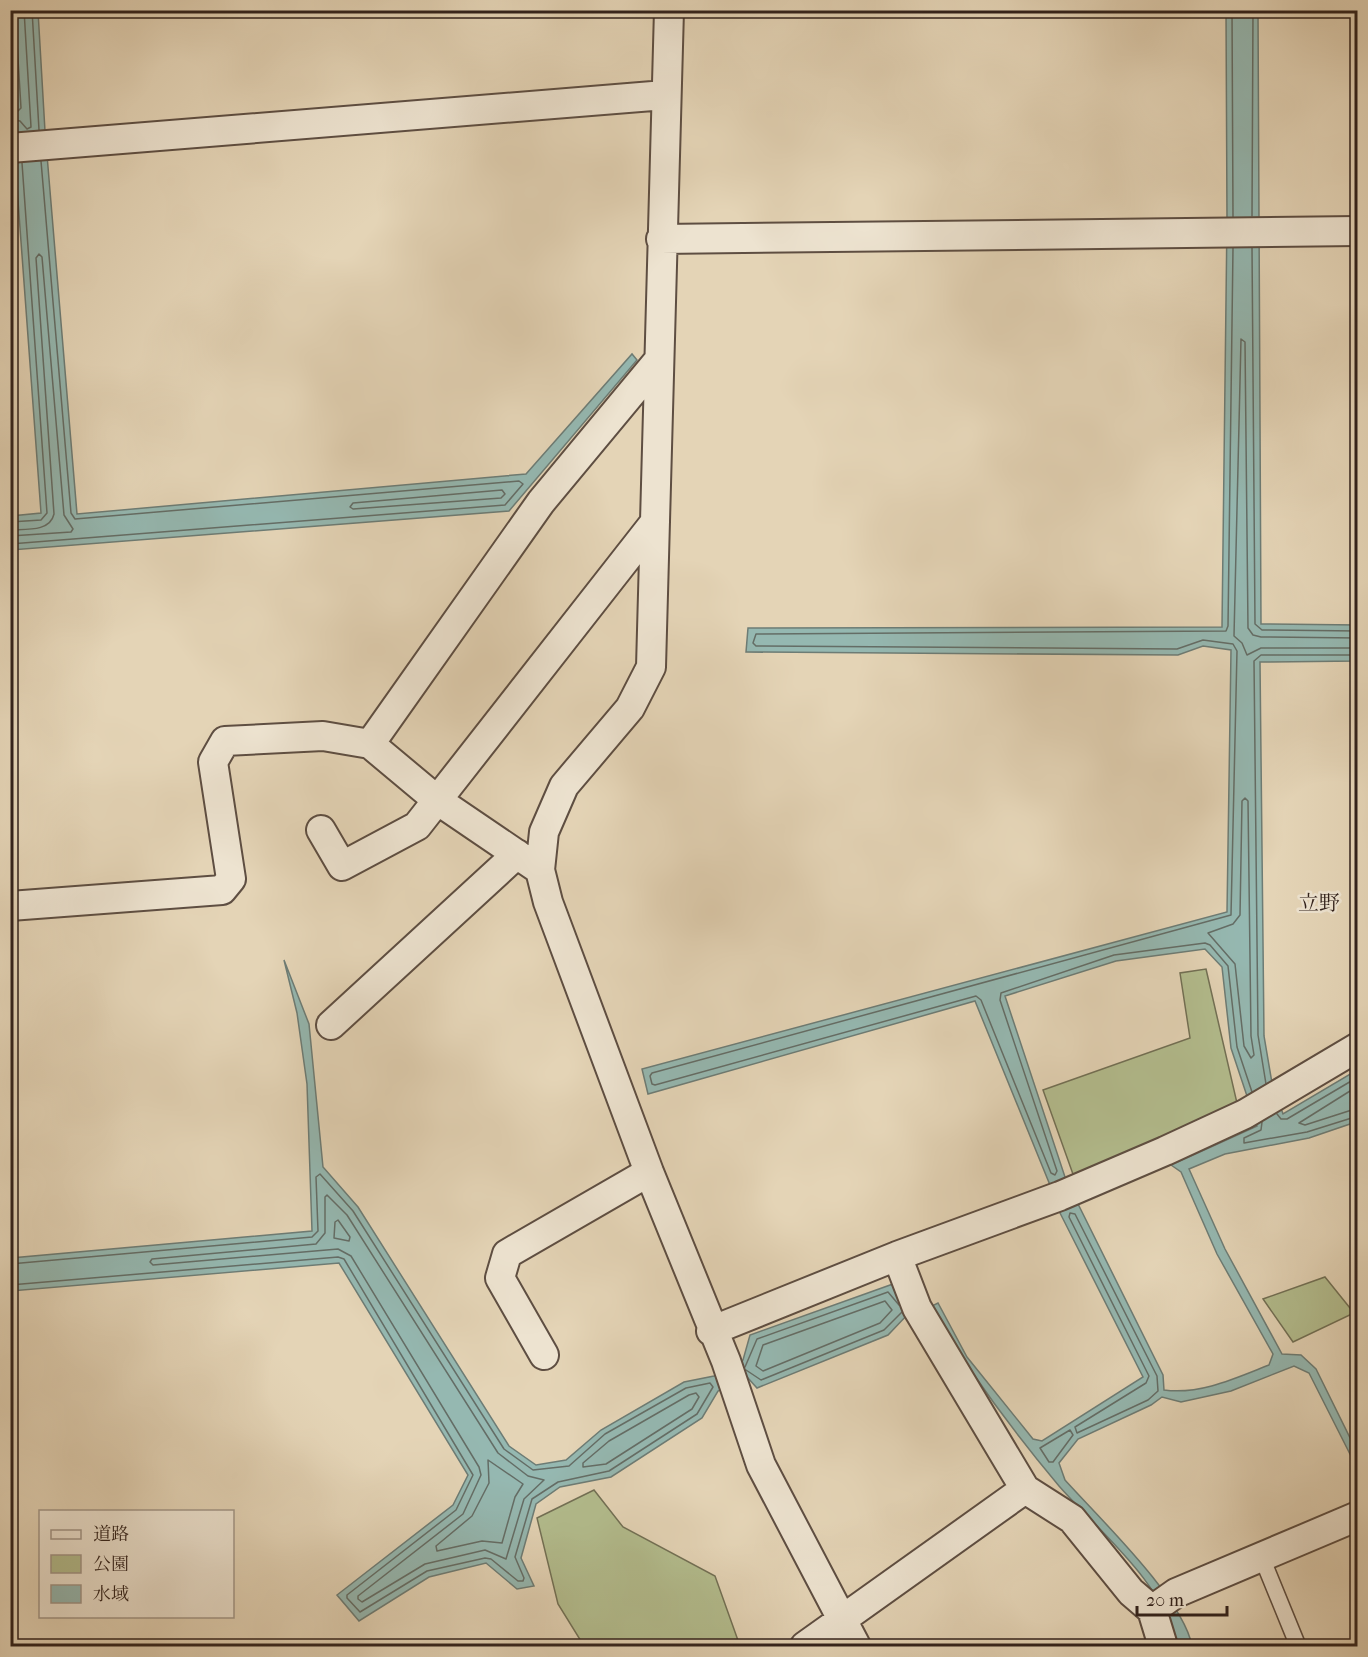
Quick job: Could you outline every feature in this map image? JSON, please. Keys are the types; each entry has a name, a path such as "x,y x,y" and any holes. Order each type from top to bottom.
{"street":[{"path":"669,10 651,667 630,708 564,786 544,832 540,870 548,902 649,1172 711,1331 726,1361 761,1465 856,1647"},
{"path":"10,148 665,95"},
{"path":"661,239 1358,231"},
{"path":"370,744 541,502 658,361"},
{"path":"321,830 342,866 417,826 655,522"},
{"path":"10,906 222,890 231,879 213,762 225,741 323,736 370,744 437,800 540,870"},
{"path":"331,1025 517,854"},
{"path":"711,1331 897,1256 1060,1196 1245,1114 1358,1047"},
{"path":"544,1355 500,1278 507,1254 649,1172"},
{"path":"897,1256 917,1308 1025,1489 1072,1519 1131,1592 1152,1610 1163,1647"},
{"path":"804,1647 1025,1489"},
{"path":"1152,1610 1176,1593 1358,1516"}],"lane":[{"path":"1262,1558 1298,1647"}],"green space":[{"path":"1206,969 1237,1103 1074,1177 1043,1090 1190,1038 1180,973"},
{"path":"1325,1277 1354,1313 1293,1342 1263,1299"},
{"path":"594,1490 623,1527 715,1576 740,1646 584,1646 558,1604 537,1518"}],"water":[{"path":"11,11 38,11 45,131 77,514 526,474 632,354 637,360 509,511 11,550 11,516 41,513 13,133"},
{"path":"1226,11 1258,11 1261,624 1358,625 1357,661 1260,662 1264,1036 1272,1083 1283,1114 1357,1070 1357,1124 1356,1122 1309,1138 1225,1154 1189,1169 1225,1249 1282,1354 1301,1355 1316,1369 1357,1452 1357,1468 1309,1373 1294,1366 1231,1391 1181,1402 1162,1397 1151,1405 1078,1439 1059,1463 1065,1480 1138,1559 1173,1605 1192,1646 1177,1646 1169,1622 1144,1579 1059,1486 1024,1443 975,1377 930,1307 938,1303 967,1357 1033,1439 1042,1441 1143,1377 1059,1211 1078,1204 1163,1375 1164,1390 1204,1388 1269,1365 1273,1354 1217,1254 1181,1172 1171,1165 1257,1126 1231,1048 1222,967 1205,949 1116,961 1005,996 1066,1180 1050,1185 975,1001 648,1094 642,1069 1227,912 1231,650 1203,646 1178,655 746,652 748,628 1222,627 1227,219"},
{"path":"284,960 309,1024 323,1167 358,1207 509,1446 536,1465 566,1460 601,1430 684,1382 714,1376 743,1360 750,1335 893,1284 910,1312 888,1335 757,1388 747,1377 718,1391 702,1418 611,1477 560,1487 536,1504 521,1558 534,1586 517,1589 486,1563 429,1577 359,1621 337,1595 453,1505 468,1475 339,1263 11,1291 11,1258 312,1231 307,1084 297,1013"}],"district":[{"name":"立野","path":"1319,903"}]}
